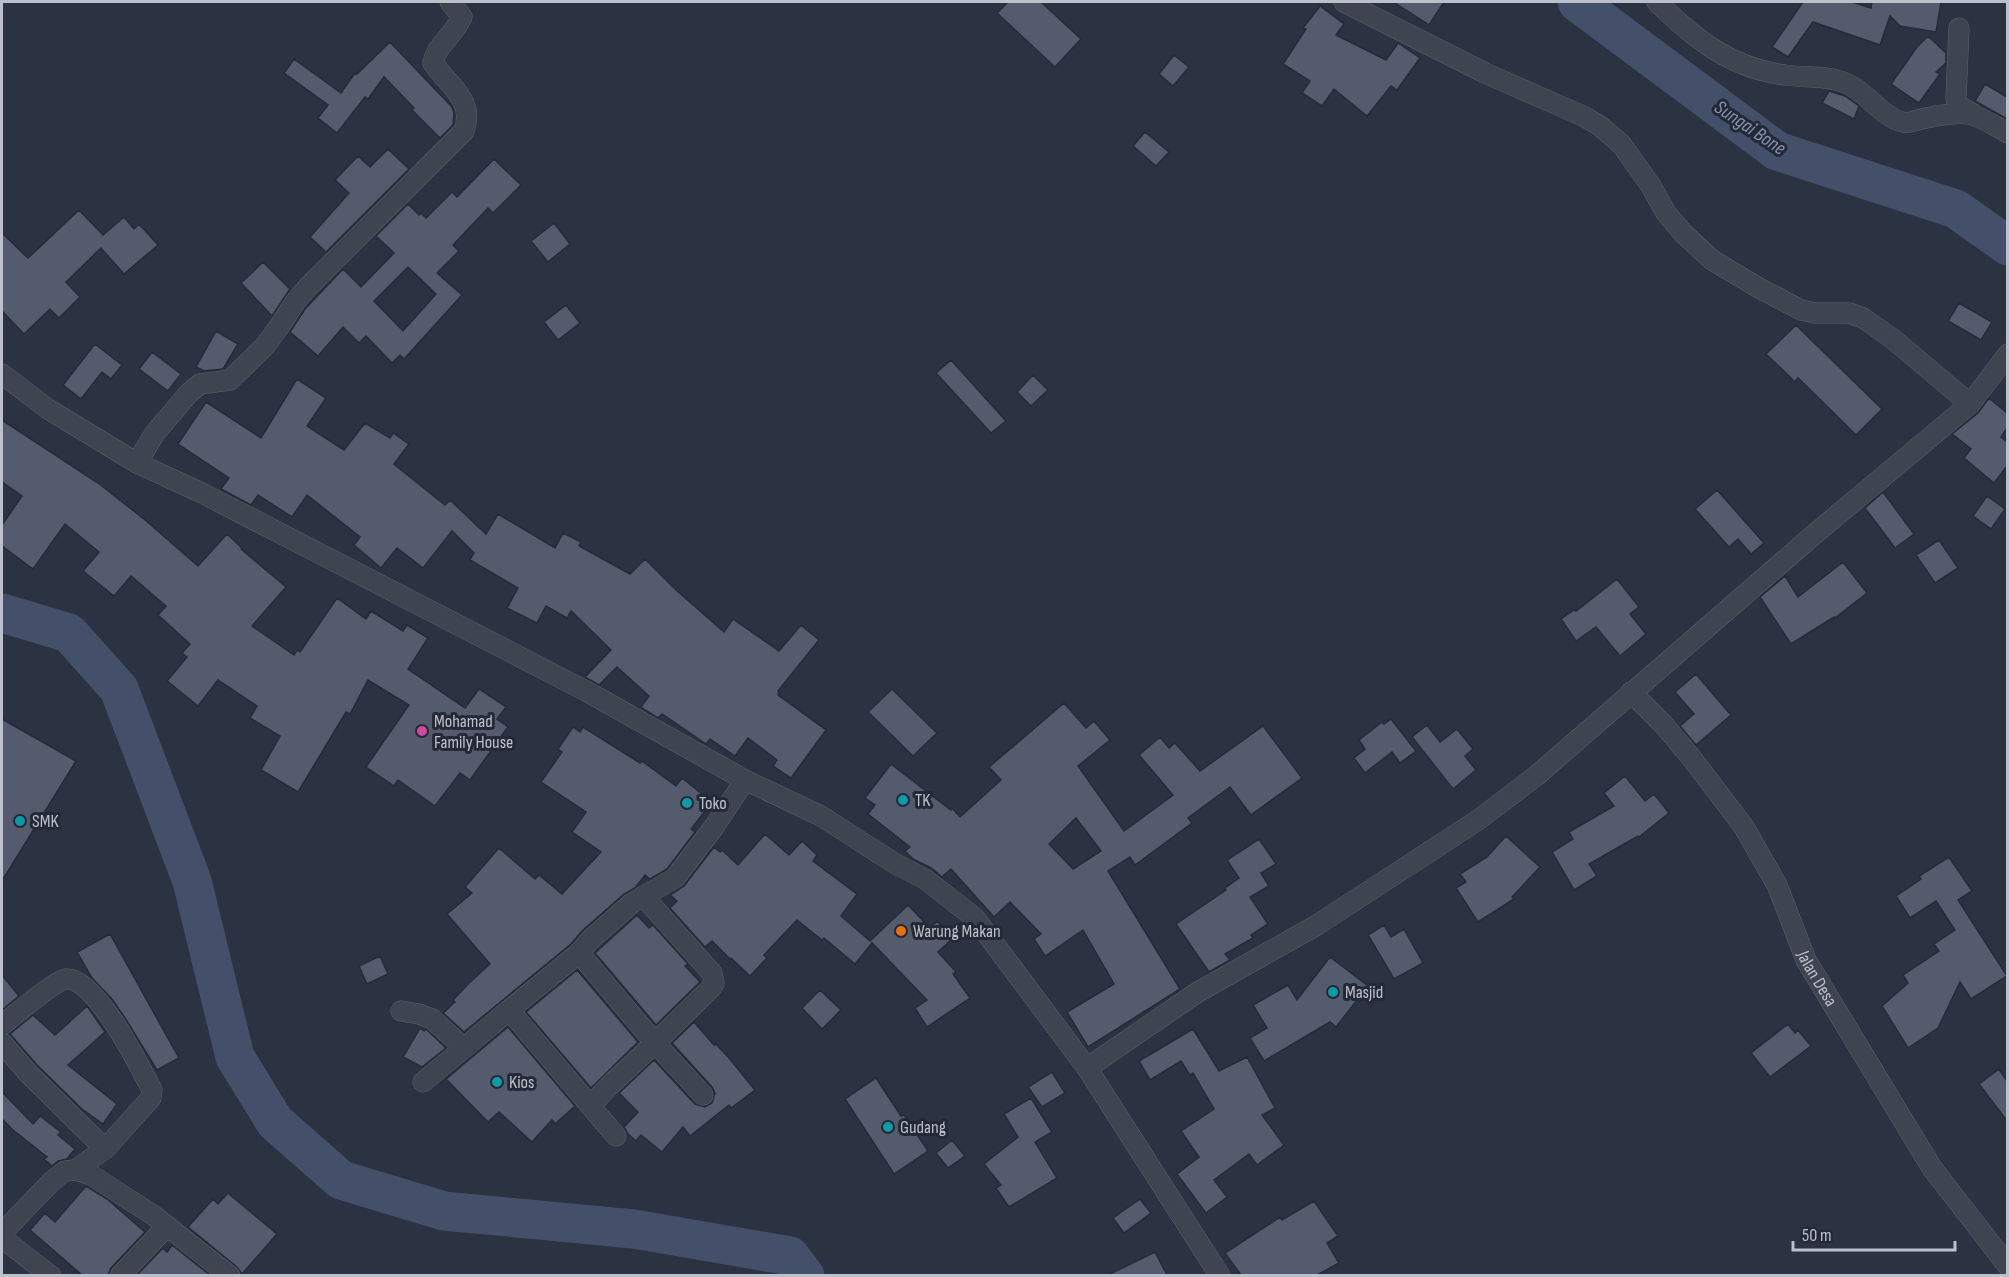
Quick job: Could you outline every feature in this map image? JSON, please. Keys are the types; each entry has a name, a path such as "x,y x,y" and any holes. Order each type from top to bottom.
{"street":[{"path":"137,463 155,433 189,393 200,384 230,380 265,346 308,288 464,131 467,123 467,110 449,82 433,63 436,54 454,32 462,17 450,2"},
{"path":"1344,2 1485,73 1583,116 1600,126 1622,145 1651,186 1666,213 1683,233 1712,260 1801,310 1814,313 1849,313 1863,318 1893,339 1970,404"},
{"path":"1657,2 1687,32 1727,58 1785,76 1820,77 1844,82 1856,87 1887,114 1901,122 1909,123 1925,118 1973,114"},
{"path":"1959,28 1956,98 1958,105 2007,133"},
{"path":"1087,1068 1198,992 1317,925 1478,820 1536,776 1816,532 1970,404 2007,354"},
{"path":"2,374 48,409 137,463 204,494 586,691 745,780 821,816 894,863 925,879 975,918 1087,1068 1220,1275"},
{"name":"Jalan Desa","path":"1631,692 1663,724 1690,756 1744,828 1777,885 1806,960 1932,1168 2007,1266"},
{"path":"423,1082 579,952 620,913 643,896 675,878 745,780"},
{"path":"590,1107 711,988 714,979 712,973 643,896"},
{"path":"579,952 655,1043 703,1095"},
{"path":"2,1025 61,981 74,980 92,994 110,1016 152,1090 151,1098 105,1149 75,1170"},
{"path":"509,1010 616,1136"},
{"path":"401,1011 432,1019 464,1048"},
{"path":"2,1042 28,1073 105,1149"},
{"path":"2,1233 52,1181 65,1171 75,1170 91,1175 108,1185 167,1226 230,1275"},
{"path":"120,1275 167,1226"},
{"path":"2,1238 51,1275"}],"building":[{"path":"1008,2 1041,2 1081,39 1055,67 997,13"},
{"path":"1393,2 1444,2 1429,25"},
{"path":"1803,2 1852,2 1871,8 1872,2 1941,2 1936,32 1900,26 1890,16 1880,45 1813,22 1788,57 1772,47"},
{"path":"1320,6 1344,24 1336,35 1386,60 1398,43 1420,58 1397,90 1391,86 1367,116 1334,89 1322,106 1302,93 1310,81 1283,64 1306,29 1303,28"},
{"path":"1928,36 1946,53 1946,63 1936,72 1940,74 1919,103 1891,84 1917,47"},
{"path":"390,42 452,107 453,125 440,138 384,77 368,99 365,97 337,133 318,118 328,105 284,73 294,59 341,93 355,73 357,74"},
{"path":"1174,55 1189,67 1173,86 1159,74"},
{"path":"1985,84 2007,97 2007,119 1975,101"},
{"path":"1829,91 1845,96 1859,106 1854,119 1822,103"},
{"path":"1145,132 1169,152 1156,166 1133,146"},
{"path":"388,149 409,169 326,252 310,237 349,193 335,180 358,156 370,167"},
{"path":"494,159 521,185 493,213 488,208 453,245 459,251 437,273 462,295 404,359 400,355 392,363 366,336 359,343 343,327 318,356 290,332 305,309 343,269 361,287 394,253 376,236 408,204 419,215 421,213 426,218 452,192 457,197","holes":["408,267 436,294 403,331 374,301"]},
{"path":"79,210 103,235 124,217 134,229 139,224 158,245 124,274 101,248 66,282 80,297 59,318 50,309 24,334 2,311 2,233 28,258"},
{"path":"554,223 570,244 548,262 531,241"},
{"path":"263,262 290,289 272,316 241,283"},
{"path":"1959,303 1992,322 1981,340 1948,321"},
{"path":"566,305 580,323 558,340 544,322"},
{"path":"1796,325 1882,409 1856,435 1798,378 1795,382 1766,354"},
{"path":"216,331 238,344 223,369 204,371 196,367"},
{"path":"95,344 122,365 111,379 102,372 81,399 63,385"},
{"path":"152,352 181,374 168,391 139,369"},
{"path":"951,360 1006,421 991,433 936,373"},
{"path":"1033,375 1048,390 1031,406 1017,392"},
{"path":"297,379 326,398 307,426 344,450 365,423 390,438 393,433 409,444 394,464 445,505 450,500 486,534 498,514 555,548 563,533 581,542 579,546 630,574 645,559 724,632 733,619 779,651 801,625 819,640 778,691 778,695 826,730 791,778 773,766 777,760 748,738 735,756 710,739 706,744 662,714 658,718 645,710 641,707 649,696 617,667 599,685 585,677 611,650 571,611 567,618 546,606 537,623 507,608 518,588 470,560 474,553 452,531 423,568 397,548 381,568 354,545 360,537 307,495 292,517 258,495 251,505 221,489 229,478 178,444 206,402 261,438"},
{"path":"1989,398 2007,413 2007,428 2001,437 2007,442 2007,466 1994,483 1964,458 1971,449 1952,434 1978,413"},
{"path":"2,420 98,483 198,566 227,534 241,549 286,587 252,626 294,655 297,650 300,652 337,598 366,619 371,611 403,631 407,625 428,638 408,669 465,708 479,689 506,707 497,719 508,727 470,780 460,773 435,806 398,780 394,786 366,767 409,705 368,680 350,714 346,712 298,792 261,770 280,736 250,718 257,706 218,680 198,706 167,681 187,657 182,653 190,644 158,615 166,606 131,576 114,596 83,571 99,552 65,524 33,569 2,546 2,525 22,496 2,482"},
{"path":"1717,490 1764,543 1751,554 1738,539 1729,547 1695,509"},
{"path":"1883,492 1914,534 1895,548 1865,508"},
{"path":"1987,496 2005,509 1991,529 1973,516"},
{"path":"1939,540 1958,568 1935,583 1916,555"},
{"path":"1843,562 1867,593 1835,618 1791,644 1760,597 1785,576 1798,597"},
{"path":"1617,579 1639,607 1630,614 1646,634 1620,656 1596,627 1576,641 1561,619 1574,610 1576,611"},
{"path":"1696,674 1731,715 1696,745 1680,726 1694,714 1675,692"},
{"path":"892,689 937,733 913,756 868,712"},
{"path":"1064,703 1086,728 1094,721 1110,740 1078,766 1124,831 1173,795 1139,755 1160,737 1169,748 1175,743 1200,771 1263,726 1302,778 1251,815 1230,787 1188,818 1192,823 1135,865 1130,857 1108,871 1180,989 1088,1047 1067,1012 1114,984 1083,930 1045,956 1034,939 1041,934 1010,902 994,917 951,869 942,877 931,868 913,859 905,851 910,847 868,814 875,805 865,798 891,764 951,810 952,808 960,817 1001,780 989,767","holes":["1076,818 1101,851 1073,869 1049,844"]},
{"name":"SMK","path":"2,719 76,761 2,881"},
{"path":"1391,719 1416,751 1400,763 1392,752 1365,773 1354,758 1365,749 1359,740 1382,722 1384,724"},
{"path":"1427,725 1440,742 1457,729 1473,749 1465,756 1476,770 1453,789 1412,737"},
{"path":"573,727 580,732 583,727 640,763 642,761 676,786 682,778 712,802 691,829 695,832 667,869 650,879 645,875 635,888 624,894 582,931 571,944 464,1032 443,1013 455,1002 453,1000 469,983 490,964 447,914 472,893 465,887 499,848 535,879 539,875 562,894 601,852 572,832 586,812 541,782 562,752 558,749"},
{"path":"1625,776 1645,801 1654,794 1669,813 1639,837 1589,864 1597,876 1574,890 1552,852 1573,839 1569,832 1614,806 1604,793"},
{"path":"765,834 789,855 802,841 817,855 813,861 857,894 841,916 870,941 908,905 930,928 937,921 953,938 938,952 956,972 953,974 970,998 927,1027 915,1008 927,1000 872,943 855,964 824,938 822,940 797,920 764,955 767,958 750,976 712,941 705,947 670,908 677,901 670,895 684,886 714,847 720,852 722,850 738,865"},
{"path":"1506,836 1540,867 1512,897 1514,899 1478,922 1456,888 1466,882 1460,874 1487,857"},
{"path":"1259,839 1276,864 1261,873 1269,886 1250,897 1268,924 1251,935 1253,938 1225,954 1230,960 1209,972 1176,924 1226,890 1225,888 1239,878 1227,860"},
{"path":"1949,857 1972,891 1958,900 2007,976 1971,999 1960,982 1938,1028 1908,1048 1882,1006 1908,983 1903,975 1939,951 1934,944 1955,930 1936,901 1910,918 1896,896 1921,879 1919,876"},
{"path":"637,915 649,928 653,925 688,964 685,966 700,982 656,1025 595,953"},
{"path":"1384,925 1391,937 1404,929 1423,963 1394,979 1368,935"},
{"path":"110,934 179,1058 157,1070 125,1018 112,999 92,978 77,952"},
{"path":"380,956 388,974 367,984 359,966"},
{"path":"1330,957 1368,986 1336,1027 1330,1022 1264,1061 1250,1038 1267,1028 1253,1005 1288,985 1297,1000"},
{"path":"577,970 638,1042 591,1088 526,1012"},
{"path":"2,975 19,996 2,1010"},
{"path":"820,990 841,1010 822,1029 802,1008"},
{"path":"87,1006 105,1032 68,1065 117,1104 103,1124 82,1109 37,1065 10,1034 33,1015 55,1035"},
{"path":"694,1022 729,1058 755,1090 731,1108 729,1105 690,1136 683,1127 662,1152 641,1135 636,1141 628,1134 624,1127 638,1112 619,1093 654,1060 695,1104 705,1107 712,1103 715,1093 712,1087 672,1043"},
{"path":"1788,1024 1795,1033 1798,1030 1811,1046 1770,1077 1751,1053"},
{"path":"508,1027 575,1106 555,1124 552,1120 532,1142 499,1112 488,1122 446,1079"},
{"path":"420,1028 424,1031 426,1029 446,1048 422,1067 403,1057"},
{"path":"1193,1029 1219,1071 1247,1057 1275,1108 1262,1115 1284,1145 1257,1165 1249,1154 1214,1180 1227,1197 1206,1213 1177,1174 1199,1157 1181,1131 1214,1109 1193,1073 1190,1075 1181,1061 1150,1080 1139,1061"},
{"path":"1999,1069 2007,1081 2007,1121 1979,1084"},
{"path":"1052,1072 1065,1093 1042,1107 1028,1087"},
{"name":"Gudang","path":"876,1078 928,1151 894,1174 845,1099"},
{"path":"2,1092 33,1124 40,1116 61,1132 58,1135 75,1149 67,1159 58,1161 52,1166 44,1159 47,1157 2,1119"},
{"path":"1031,1098 1052,1132 1035,1142 1057,1178 1009,1207 996,1188 1001,1185 984,1164 1018,1137 1004,1114"},
{"path":"952,1140 965,1156 948,1168 936,1153"},
{"path":"86,1186 107,1199 145,1232 111,1268 108,1275 82,1275 30,1230 45,1213 55,1222"},
{"path":"228,1193 277,1234 242,1274 237,1267 188,1227 213,1199 218,1204"},
{"path":"1140,1199 1151,1213 1124,1233 1113,1218"},
{"path":"1314,1201 1338,1236 1327,1243 1339,1263 1317,1275 1241,1275 1225,1253 1280,1217 1282,1220"},
{"path":"172,1245 210,1275 137,1275 163,1248 167,1252"},
{"path":"1155,1252 1167,1275 1108,1275"}],"waterway":[{"name":"Sungai Bone","path":"1577,2 1777,151 1956,209 2008,246"},
{"path":"2,613 69,633 119,689 192,881 235,1057 275,1122 341,1180 444,1211 634,1229 790,1256 805,1276"}],"place":[{"name":"Mohamad Family House","path":"422,731"},
{"name":"TK","path":"903,800"},
{"name":"Toko","path":"687,803"},
{"name":"SMK","path":"20,821"},
{"name":"Warung Makan","path":"901,931"},
{"name":"Masjid","path":"1333,992"},
{"name":"Kios","path":"497,1082"},
{"name":"Gudang","path":"888,1127"}]}
